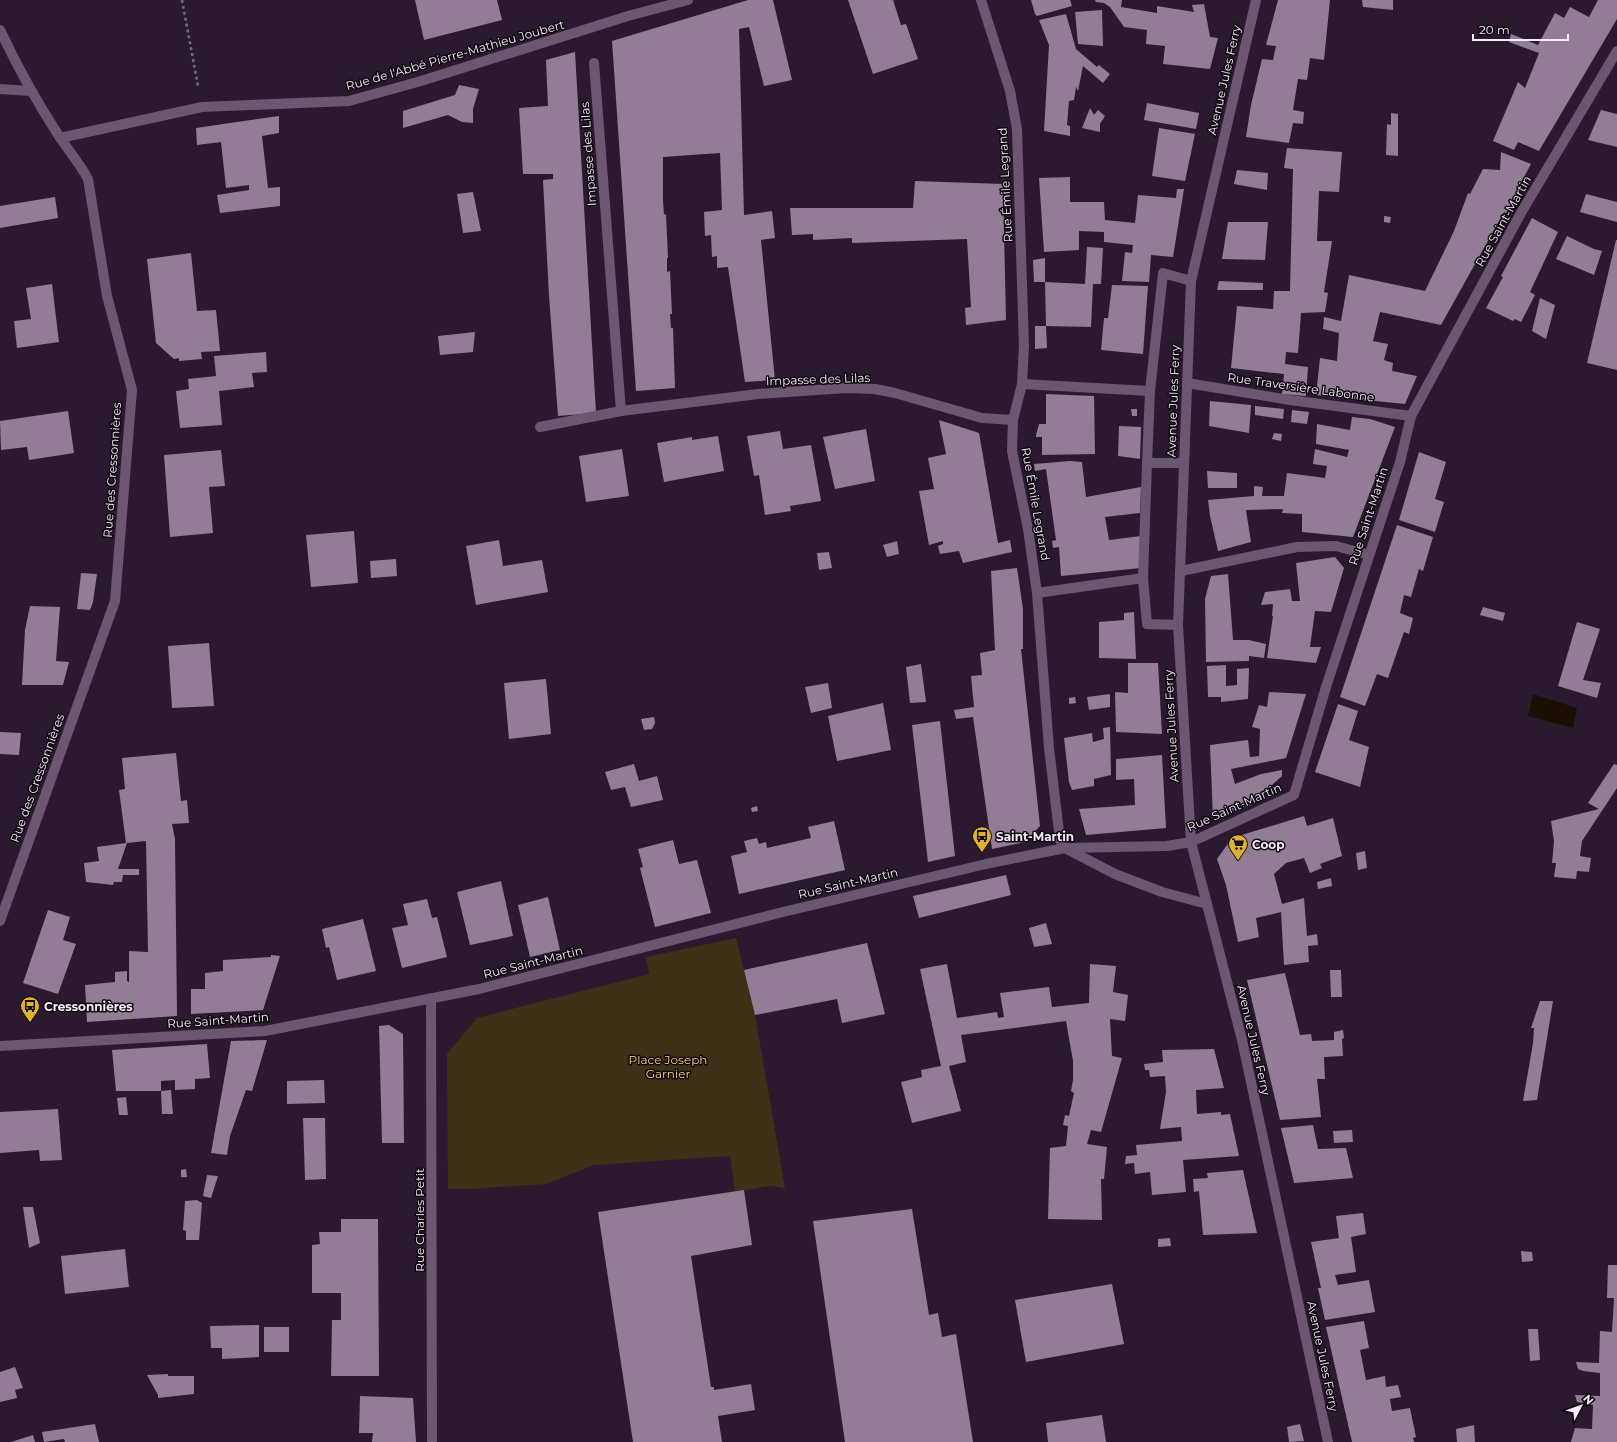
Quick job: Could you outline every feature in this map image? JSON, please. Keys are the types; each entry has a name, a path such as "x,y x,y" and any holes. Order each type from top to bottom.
{"street":[{"name":"Rue de l'Abbé Pierre-Mathieu Joubert","path":"60,138 202,107 349,101 421,81 628,16 688,0"},
{"name":"Rue Émile Legrand","path":"981,0 1010,91 1017,129 1024,346 1022,384 1014,420 1012,451 1028,529 1037,593 1049,748 1060,840 1065,848"},
{"name":"Avenue Jules Ferry","path":"1256,0 1191,281 1178,625 1191,842 1242,1040 1328,1442"},
{"name":"Rue des Cressonnières","path":"0,30 30,91 60,138 81,166 88,179 107,296 132,390 115,601 0,920"},
{"name":"Rue Saint-Martin","path":"0,1046 266,1031 431,999 479,989 783,912 986,864 1065,848 1167,846 1191,842 1294,795 1369,555 1400,462 1411,416 1521,213 1617,51"},
{"name":"Impasse des Lilas","path":"594,63 621,411"},
{"path":"0,89 30,91"},
{"path":"1178,625 1147,624 1143,578 1147,463 1150,391 1163,273 1191,281"},
{"name":"Rue Traversière Labonne","path":"1187,383 1290,400 1411,416"},
{"path":"1022,384 1150,391"},
{"name":"Impasse des Lilas","path":"540,427 621,411 758,394 846,388 868,389 895,393 982,418 1014,420"},
{"path":"1147,463 1183,463"},
{"path":"1181,571 1297,547 1336,546 1369,555"},
{"path":"1037,593 1143,578"},
{"path":"1065,848 1115,874 1162,892 1207,904"},
{"name":"Rue Charles Petit","path":"431,999 432,1442"}],"path":[{"path":"182,0 202,107"}],"green space":[{"name":"Place Joseph Garnier","path":"736,938 755,1015 785,1188 770,1186 735,1192 730,1156 594,1165 546,1184 448,1189 447,1054 477,1018 649,974 646,957"}],"shaded area":[{"path":"1533,694 1577,708 1573,728 1528,716"}],"building":[{"path":"415,0 497,0 502,20 424,40"},
{"path":"748,0 773,0 792,80 764,86 749,27 739,29 744,215 772,211 775,238 761,240 775,380 745,382 728,267 717,268 717,256 712,257 711,235 705,236 704,212 722,210 720,153 663,157 663,200 664,215 666,214 668,258 667,272 670,271 672,314 670,314 671,328 673,328 675,388 636,391 612,41"},
{"path":"848,0 893,0 901,25 906,24 918,59 873,74"},
{"path":"1031,0 1070,0 1072,6 1037,16"},
{"path":"1095,0 1122,0 1121,7 1157,13 1157,6 1194,12 1192,5 1204,4 1210,37 1218,38 1210,69 1163,64 1165,46 1146,44 1147,30 1124,27 1110,7 1104,3 1096,2"},
{"path":"1278,0 1330,0 1324,60 1310,58 1307,80 1298,79 1293,110 1304,112 1303,124 1293,123 1289,143 1246,137 1251,105 1262,59 1273,60 1276,46 1266,45"},
{"path":"1362,0 1393,0 1393,10 1363,7"},
{"path":"1598,0 1617,0 1617,19 1539,151 1518,142 1514,150 1493,141 1518,82 1525,88 1539,53 1509,42 1511,34 1538,45 1555,13 1564,18 1570,7 1589,17"},
{"path":"1102,10 1103,46 1078,44 1075,12"},
{"path":"1066,14 1076,49 1097,67 1099,65 1110,74 1103,83 1083,66 1078,91 1076,87 1074,100 1069,101 1067,125 1070,126 1070,136 1044,131 1049,45 1039,20"},
{"path":"575,52 596,413 558,416 549,296 543,180 553,179 553,174 523,174 519,108 548,106 546,60"},
{"path":"459,85 479,89 473,109 473,123 462,122 448,115 403,128 403,111 455,95"},
{"path":"1147,103 1199,113 1196,129 1144,120"},
{"path":"1090,108 1094,115 1098,110 1105,116 1100,124 1100,132 1082,128"},
{"path":"1601,110 1617,114 1617,147 1588,140"},
{"path":"1391,113 1398,114 1398,156 1386,155 1387,124 1391,125"},
{"path":"279,116 279,133 262,136 268,188 280,187 280,206 220,213 217,195 249,190 249,185 226,188 221,142 197,145 196,128"},
{"path":"1159,128 1195,134 1185,181 1152,176"},
{"path":"1287,148 1342,152 1339,192 1319,191 1317,241 1332,241 1324,292 1328,293 1325,312 1301,313 1298,353 1286,352 1285,364 1308,367 1306,396 1282,394 1284,374 1231,368 1237,306 1273,309 1274,291 1290,291 1293,169 1284,168"},
{"path":"1501,152 1531,164 1524,177 1527,179 1506,213 1504,212 1441,325 1380,312 1373,341 1388,344 1384,360 1393,363 1392,371 1417,376 1405,404 1316,395 1320,358 1337,361 1339,333 1323,329 1324,317 1341,321 1349,275 1425,291 1454,231 1468,193 1470,194 1483,169 1500,170"},
{"path":"1237,170 1268,173 1267,190 1234,184"},
{"path":"1070,177 1070,202 1104,202 1105,220 1135,223 1138,195 1176,198 1177,189 1184,189 1173,257 1151,255 1149,282 1122,281 1125,252 1132,253 1133,245 1104,242 1104,232 1079,231 1079,250 1044,252 1039,178"},
{"path":"915,181 1003,184 1006,320 966,325 965,308 971,307 967,239 852,243 852,238 813,240 813,234 792,235 790,208 913,208"},
{"path":"473,192 481,231 463,233 457,194"},
{"path":"1586,194 1617,202 1617,222 1580,212"},
{"path":"55,197 58,218 0,228 0,206"},
{"path":"1384,216 1391,217 1390,223 1384,222"},
{"path":"1532,218 1558,232 1530,292 1535,295 1521,322 1515,319 1513,321 1486,308 1503,277 1501,276"},
{"path":"1228,222 1268,222 1265,260 1222,259"},
{"path":"1567,236 1594,249 1602,251 1594,275 1556,259"},
{"path":"1617,240 1617,370 1587,363"},
{"path":"1087,247 1103,248 1101,284 1093,284 1091,327 1046,326 1045,282 1085,284"},
{"path":"191,253 197,311 216,310 220,351 201,352 202,359 179,361 179,358 174,359 156,343 147,259"},
{"path":"1045,258 1045,282 1034,282 1033,260"},
{"path":"1219,281 1263,283 1263,290 1217,290"},
{"path":"52,284 59,342 17,348 14,321 31,319 26,288"},
{"path":"1112,285 1148,286 1143,354 1101,350 1104,318 1108,318"},
{"path":"1540,298 1555,305 1546,339 1532,331"},
{"path":"1035,326 1046,326 1047,348 1035,349"},
{"path":"475,332 473,352 440,355 438,336"},
{"path":"266,352 267,372 252,373 254,387 219,391 222,425 180,428 176,391 189,389 188,379 216,376 214,356"},
{"path":"1046,394 1094,396 1095,454 1042,455 1042,437 1036,437 1036,435 1039,424 1046,424"},
{"path":"1210,401 1251,405 1249,433 1209,426"},
{"path":"1255,406 1284,409 1283,419 1255,415"},
{"path":"1131,409 1137,409 1137,416 1132,416"},
{"path":"1292,410 1309,412 1307,424 1291,422"},
{"path":"68,411 74,453 29,460 27,447 1,450 0,421"},
{"path":"1352,417 1370,419 1395,427 1353,537 1302,532 1302,514 1282,513 1283,509 1246,510 1251,542 1218,551 1208,500 1254,496 1254,486 1263,487 1262,496 1284,496 1287,473 1325,478 1327,466 1313,464 1315,449 1347,457 1349,450 1316,444 1317,424 1350,430"},
{"path":"939,420 979,433 998,543 1010,540 1012,552 963,563 959,551 940,554 938,546 943,544 943,541 929,545 919,491 934,489 928,458 946,454"},
{"path":"1119,426 1141,427 1140,459 1118,456"},
{"path":"866,429 875,481 835,489 823,437"},
{"path":"780,431 783,449 811,445 821,501 790,506 791,511 765,515 759,475 754,476 747,436"},
{"path":"1274,433 1282,434 1281,441 1272,439"},
{"path":"718,436 724,471 664,482 657,443 692,437 692,440"},
{"path":"622,449 629,496 586,502 579,456"},
{"path":"221,450 225,486 209,487 213,533 170,537 164,455"},
{"path":"1419,452 1446,462 1435,499 1444,502 1435,532 1399,520"},
{"path":"1070,461 1082,462 1086,497 1141,487 1140,513 1105,517 1109,540 1141,536 1141,568 1061,576 1059,547 1053,548 1052,541 1056,540 1046,469 1035,471 1034,464"},
{"path":"1207,471 1237,473 1237,488 1208,488"},
{"path":"1397,525 1433,537 1423,571 1419,569 1411,597 1404,595 1400,613 1413,618 1409,634 1404,632 1388,678 1377,674 1365,706 1340,697"},
{"path":"354,531 358,583 311,587 306,535"},
{"path":"499,540 503,566 542,560 548,592 476,605 466,546"},
{"path":"897,541 899,554 887,557 883,545"},
{"path":"829,552 832,568 819,570 817,553"},
{"path":"1335,557 1344,568 1331,612 1315,611 1310,647 1321,647 1316,663 1267,658 1273,616 1273,604 1261,605 1265,592 1290,589 1292,601 1300,601 1296,563"},
{"path":"396,559 397,576 371,578 370,561"},
{"path":"1017,568 1023,609 1023,649 1021,649 1040,826 1025,842 992,849 973,717 956,719 954,710 974,707 971,676 982,675 980,653 995,650 991,571"},
{"path":"81,573 97,574 93,602 90,610 77,609"},
{"path":"1228,574 1233,640 1249,640 1266,644 1264,658 1249,656 1249,661 1206,662 1205,599 1211,576"},
{"path":"30,606 60,607 56,661 69,662 63,685 22,685 25,630"},
{"path":"1483,607 1505,613 1503,621 1480,615"},
{"path":"1134,612 1136,659 1099,658 1099,622 1124,620 1124,613"},
{"path":"1577,622 1600,629 1583,680 1601,683 1597,698 1558,686"},
{"path":"209,643 214,706 172,708 168,646"},
{"path":"1128,663 1158,663 1162,734 1116,732 1115,692 1128,693"},
{"path":"921,664 926,702 910,703 906,667"},
{"path":"1226,665 1226,686 1237,685 1237,669 1249,668 1248,699 1221,702 1221,697 1208,697 1207,666"},
{"path":"546,679 551,734 509,739 504,683"},
{"path":"828,683 832,708 811,713 805,687"},
{"path":"1269,692 1306,694 1286,758 1231,769 1235,784 1261,774 1282,770 1282,776 1251,804 1213,818 1210,745 1248,740 1250,757 1259,756 1260,729 1252,727 1259,705 1267,707"},
{"path":"1110,694 1110,707 1089,710 1087,697"},
{"path":"1075,697 1076,703 1069,704 1069,698"},
{"path":"883,703 891,750 837,761 828,716"},
{"path":"1338,704 1358,711 1349,740 1369,747 1360,787 1315,772"},
{"path":"654,717 655,723 652,729 644,730 641,719"},
{"path":"940,721 955,856 928,862 912,725"},
{"path":"1110,727 1111,775 1094,779 1094,786 1072,790 1069,782 1064,738 1092,733 1093,742 1104,739 1103,728"},
{"path":"0,732 21,733 19,755 0,754"},
{"path":"176,753 181,801 187,800 189,823 172,824 175,839 177,1016 87,1022 85,985 115,982 115,972 127,971 127,981 129,982 129,951 148,952 146,841 127,843 118,869 139,869 139,875 123,875 122,882 114,882 113,885 86,882 84,863 99,861 97,847 126,843 119,790 125,789 122,758"},
{"path":"1162,755 1166,828 1086,835 1079,809 1135,805 1134,779 1116,780 1116,759"},
{"path":"634,764 639,781 657,776 663,800 631,807 625,787 611,790 605,772"},
{"path":"1614,764 1617,765 1617,788 1582,841 1580,856 1591,858 1589,872 1577,871 1576,879 1554,877 1556,863 1552,863 1554,841 1551,821 1599,809 1588,803"},
{"path":"757,806 758,811 752,812 751,808"},
{"path":"1304,816 1307,826 1333,818 1342,856 1320,864 1322,868 1310,873 1304,858 1286,863 1274,874 1282,904 1304,898 1307,936 1317,934 1318,945 1308,946 1309,962 1284,965 1281,912 1256,918 1259,937 1238,942 1226,885 1217,859 1232,838"},
{"path":"834,821 845,870 739,894 731,856 747,852 744,841 757,838 759,844 766,842 767,848 811,838 808,827"},
{"path":"673,840 679,864 697,860 711,913 655,927 640,868 643,867 638,849"},
{"path":"1365,851 1367,868 1358,870 1356,853"},
{"path":"1006,875 1011,895 919,918 913,896"},
{"path":"1331,878 1332,886 1318,889 1317,882"},
{"path":"501,881 513,936 470,945 457,892"},
{"path":"548,897 560,950 530,957 518,905"},
{"path":"427,899 432,918 437,917 447,957 402,968 392,928 408,925 403,904"},
{"path":"48,910 70,917 63,940 76,944 58,994 23,983"},
{"path":"363,919 376,971 337,980 329,947 326,948 322,929"},
{"path":"1046,923 1052,944 1034,947 1029,928"},
{"path":"867,943 885,1014 842,1023 837,999 755,1015 744,970"},
{"path":"271,955 280,956 263,1010 191,1014 191,989 205,989 205,973 223,971 223,960 271,957"},
{"path":"947,964 957,1018 997,1012 998,1018 1004,1017 1000,993 1049,987 1052,1007 1089,1003 1090,964 1116,966 1113,992 1128,995 1125,1021 1110,1019 1112,1056 1122,1058 1101,1132 1091,1130 1087,1144 1107,1147 1104,1179 1101,1179 1102,1220 1048,1219 1050,1148 1066,1146 1068,1126 1063,1125 1065,1115 1069,1116 1074,1093 1071,1091 1073,1080 1073,1061 1066,1021 961,1035 966,1062 949,1066 961,1111 912,1123 901,1082 922,1077 921,1070 941,1066 920,969"},
{"path":"1330,970 1341,970 1342,997 1331,997"},
{"path":"1285,973 1300,1035 1311,1034 1312,1041 1334,1040 1334,1032 1343,1030 1343,1056 1324,1057 1325,1079 1317,1079 1321,1117 1280,1120 1247,980"},
{"path":"1540,1001 1553,1001 1537,1100 1523,1101 1533,1043 1534,1028 1531,1028"},
{"path":"389,1025 403,1034 404,1143 382,1143 379,1026"},
{"path":"267,1040 252,1091 246,1090 230,1136 227,1155 211,1153 231,1041"},
{"path":"207,1044 210,1078 195,1079 195,1089 175,1090 175,1080 161,1081 161,1091 116,1091 112,1050"},
{"path":"1214,1049 1224,1088 1196,1090 1197,1114 1221,1112 1221,1115 1230,1114 1239,1156 1183,1160 1186,1192 1152,1195 1150,1172 1135,1174 1134,1163 1125,1164 1126,1156 1137,1155 1136,1145 1182,1141 1181,1127 1160,1129 1166,1092 1165,1076 1150,1077 1149,1070 1145,1070 1144,1064 1163,1062 1162,1050"},
{"path":"324,1080 325,1103 287,1104 287,1081"},
{"path":"171,1090 173,1114 162,1114 161,1091"},
{"path":"126,1097 128,1115 119,1115 117,1098"},
{"path":"58,1109 62,1160 40,1161 39,1150 0,1153 0,1112"},
{"path":"303,1118 325,1118 326,1179 305,1180"},
{"path":"1313,1125 1318,1149 1346,1148 1353,1178 1294,1183 1281,1128"},
{"path":"1352,1130 1353,1142 1334,1143 1333,1131"},
{"path":"186,1169 187,1177 181,1177 181,1170"},
{"path":"1243,1170 1257,1233 1203,1235 1199,1191 1194,1192 1193,1179 1208,1178 1207,1173"},
{"path":"207,1175 218,1176 211,1198 203,1196"},
{"path":"744,1190 752,1245 691,1256 711,1387 714,1387 714,1390 751,1384 755,1410 718,1416 722,1442 633,1442 598,1212"},
{"path":"197,1200 202,1203 199,1240 186,1240 186,1231 183,1230 185,1201"},
{"path":"23,1207 33,1207 40,1243 29,1248"},
{"path":"912,1209 929,1315 938,1313 942,1337 956,1334 973,1442 845,1442 813,1221"},
{"path":"1363,1213 1366,1234 1351,1237 1356,1272 1335,1275 1338,1285 1369,1280 1375,1312 1325,1320 1318,1288 1321,1288 1311,1242 1339,1238 1336,1216"},
{"path":"341,1219 378,1219 379,1376 331,1376 332,1320 341,1320 341,1293 312,1293 312,1245 320,1244 319,1232 341,1232"},
{"path":"1170,1238 1171,1246 1158,1247 1158,1239"},
{"path":"125,1249 129,1287 65,1294 61,1256"},
{"path":"1521,1251 1532,1252 1533,1261 1522,1262"},
{"path":"1608,1265 1617,1265 1617,1442 1571,1442 1575,1428 1592,1429 1593,1405 1577,1402 1575,1395 1600,1396 1600,1373 1578,1369 1576,1362 1599,1363 1600,1331 1612,1332 1614,1298 1607,1298"},
{"path":"1112,1284 1124,1344 1026,1362 1015,1300"},
{"path":"1364,1321 1369,1348 1360,1350 1366,1380 1385,1376 1386,1387 1398,1385 1401,1397 1390,1399 1392,1411 1410,1408 1416,1437 1413,1438 1414,1442 1352,1442 1326,1327"},
{"path":"259,1325 259,1357 222,1359 222,1348 211,1348 210,1326"},
{"path":"264,1327 289,1327 289,1352 264,1352"},
{"path":"1528,1329 1538,1329 1540,1360 1530,1361"},
{"path":"15,1367 23,1388 15,1390 17,1398 0,1402 0,1372"},
{"path":"168,1374 168,1376 194,1376 194,1394 158,1398 158,1395 147,1375"},
{"path":"360,1396 413,1398 416,1442 372,1442 373,1433 359,1433"},
{"path":"1102,1415 1106,1442 1048,1442 1046,1423"},
{"path":"95,1424 99,1442 65,1442 64,1439 44,1442 42,1432"},
{"path":"1300,1424 1304,1441 1289,1442 1287,1427"},
{"path":"1474,1425 1475,1442 1457,1442 1456,1429"},
{"path":"33,1435 35,1442 11,1442"}],"place":[{"name":"Saint-Martin","path":"982,853"},
{"name":"Coop","path":"1238,861"},
{"name":"Cressonnières","path":"30,1023"}]}
